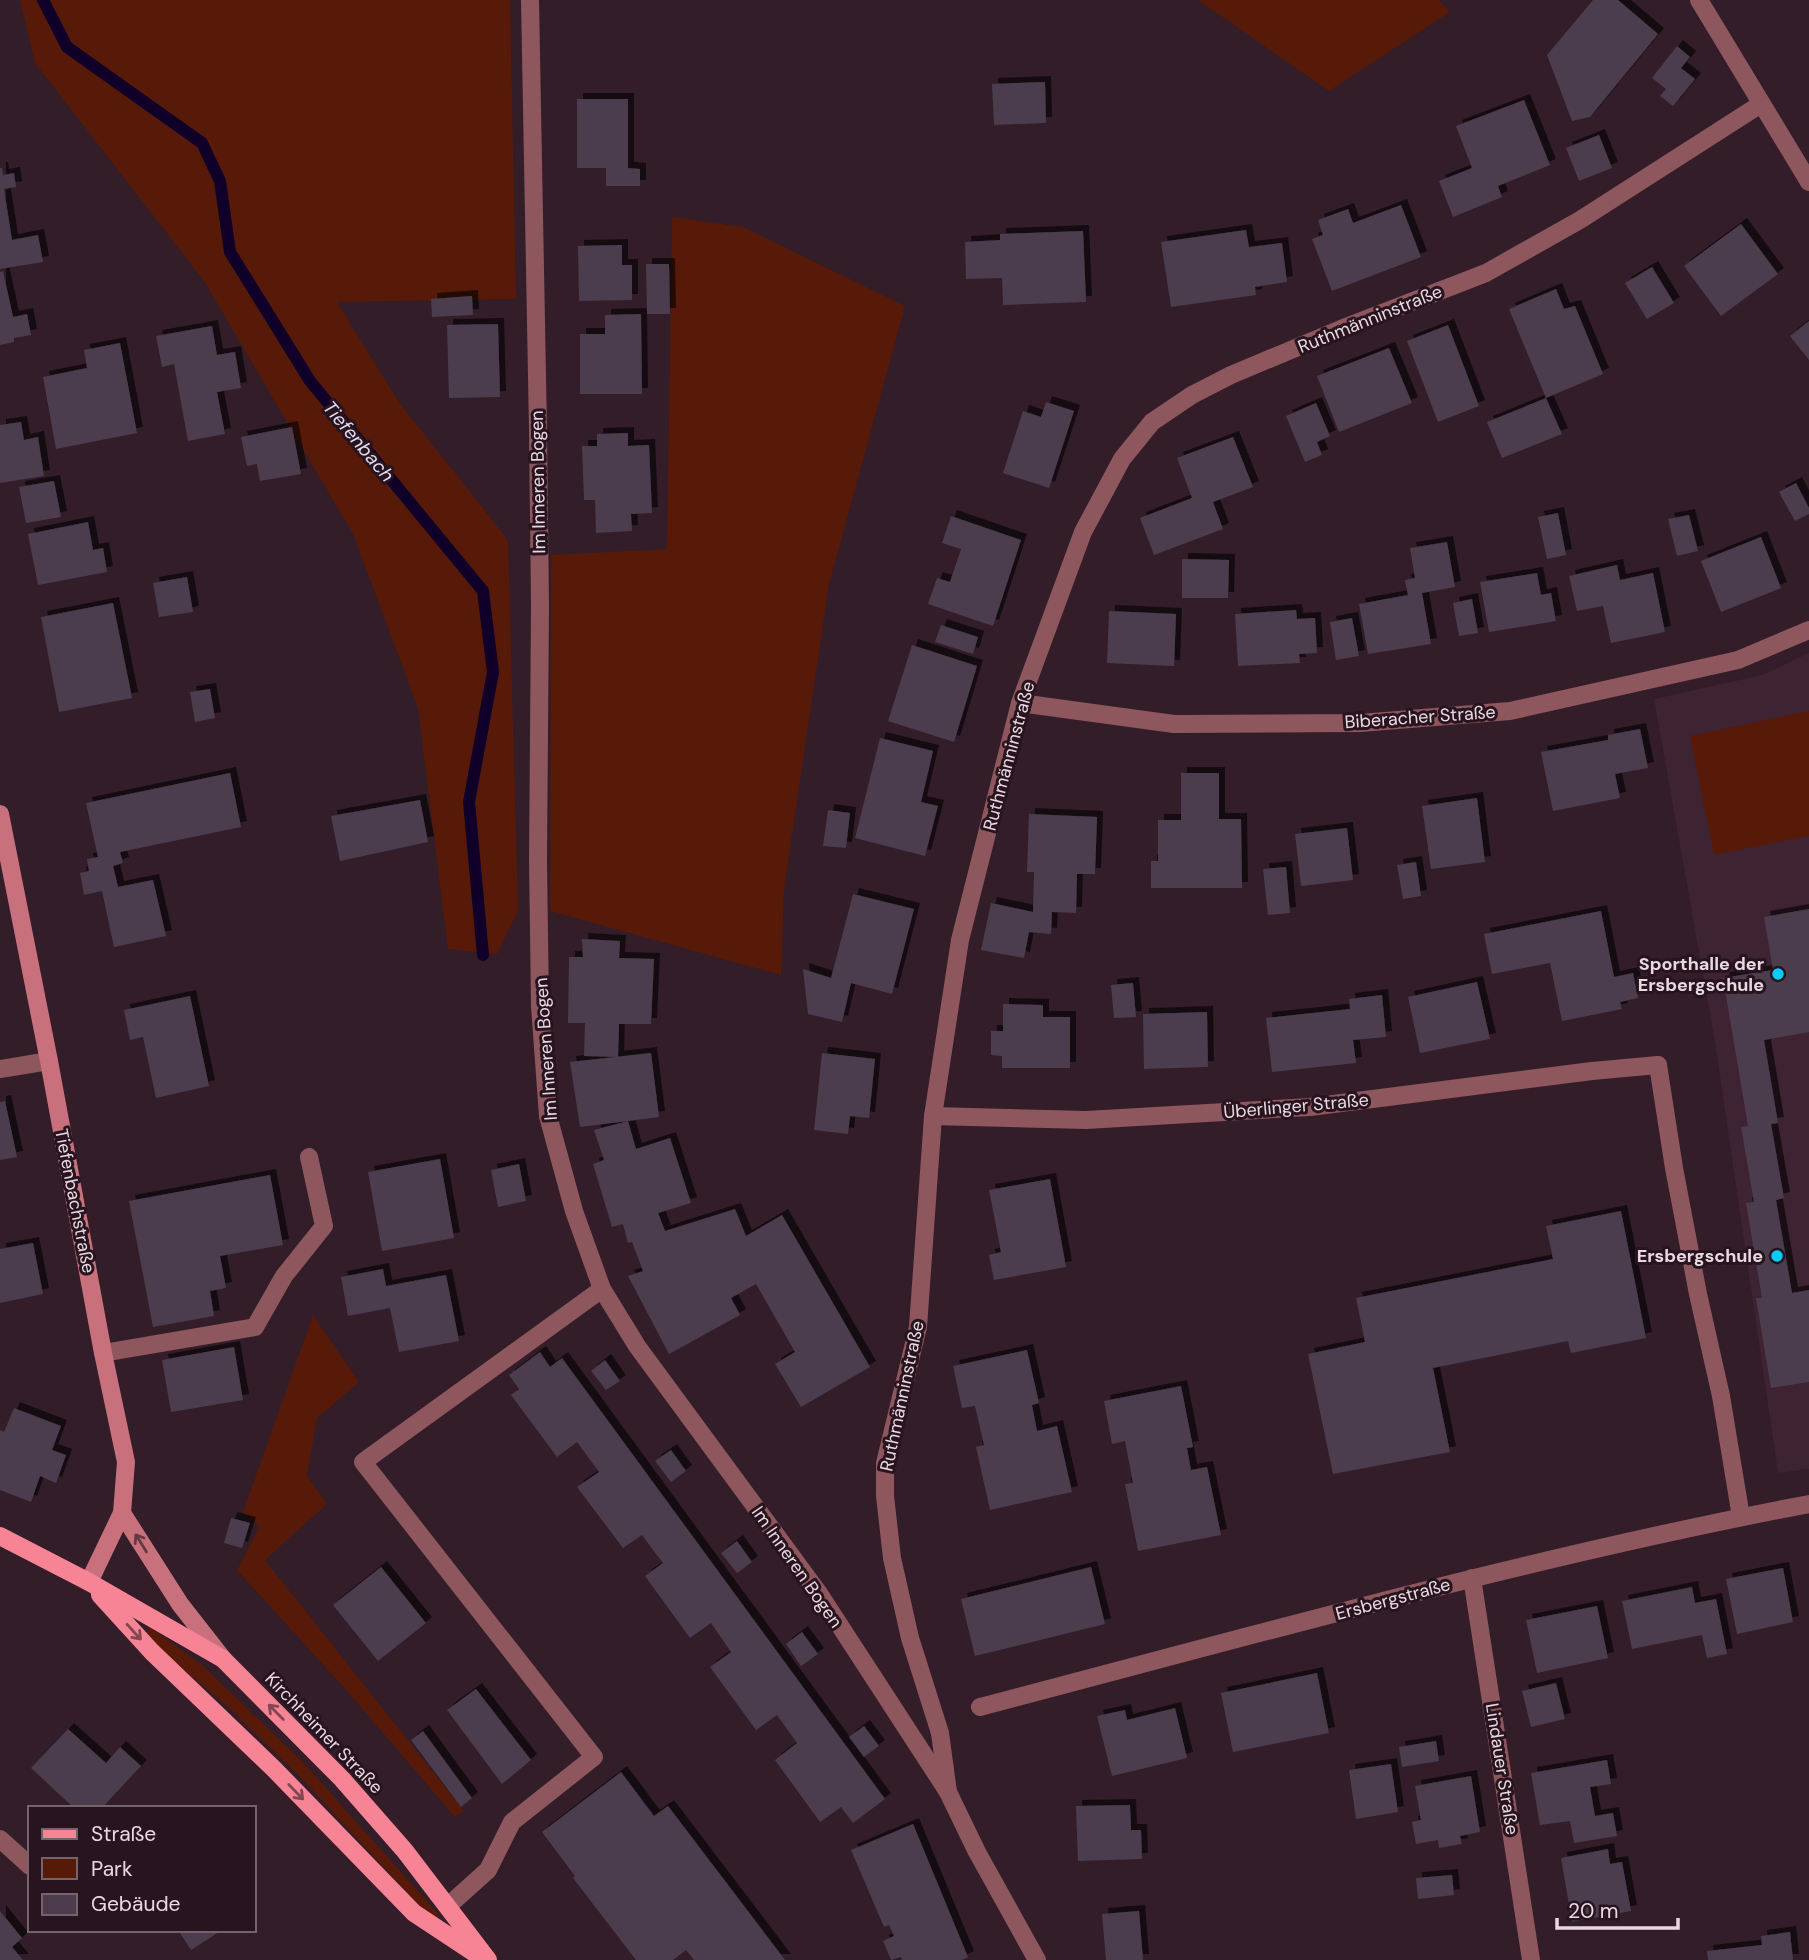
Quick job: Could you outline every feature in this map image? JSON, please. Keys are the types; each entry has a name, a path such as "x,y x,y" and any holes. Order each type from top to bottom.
{"main road":[{"name":"Kirchheimer Straße","path":"0,1536 89,1582 223,1659 342,1779 405,1851 486,1960"},
{"name":"Kirchheimer Straße","path":"89,1582 152,1652 274,1769 415,1913 486,1960"}],"street":[{"name":"Im Inneren Bogen","path":"530,0 538,457 540,1006 548,1116 574,1211 602,1289 637,1346 818,1592 948,1792 977,1852 1037,1960"},
{"path":"1699,0 1809,182"},
{"name":"Ruthmänninstraße","path":"948,1792 940,1733 910,1638 892,1558 885,1496 885,1463 918,1328 933,1116 960,940 1020,703 1083,532 1122,459 1152,422 1192,395 1231,375 1341,329 1486,273 1580,220 1761,104"},
{"name":"Biberacher Straße","path":"1020,703 1174,724 1360,723 1510,711 1738,660 1809,631"},
{"name":"Tiefenbachstraße","path":"0,814 126,1462 122,1513 89,1582"},
{"path":"0,1069 49,1061"},
{"name":"Überlinger Straße","path":"933,1116 1086,1120 1310,1107 1658,1065 1674,1168 1721,1396 1741,1517"},
{"path":"103,1353 255,1327 284,1276 324,1226 309,1157"},
{"path":"448,1906 488,1870 512,1822 594,1757 363,1462 602,1289"},
{"name":"Ersbergstraße","path":"980,1707 1472,1578 1809,1504"},
{"path":"122,1513 180,1604 223,1659"},
{"name":"Lindauer Straße","path":"1472,1578 1531,1960"},
{"path":"0,1839 28,1864"}],"shaded area":[{"name":"Ersbergschule","path":"1809,653 1809,1469 1778,1473 1715,1042 1654,699 1762,675"}],"green space":[{"path":"20,0 510,0 516,299 337,302 398,401 508,540 518,911 497,954 448,949 418,708 353,534 204,281 35,63"},
{"path":"1198,0 1439,0 1450,12 1329,91"},
{"path":"672,217 743,227 905,306 829,584 784,889 781,975 550,911 551,555 667,549"},
{"path":"1809,711 1809,836 1714,855 1690,736"},
{"path":"313,1315 359,1382 317,1418 307,1476 327,1504 265,1560 464,1811 455,1817 348,1692 237,1570 260,1527 243,1512"},
{"path":"150,1627 202,1665 304,1763 440,1916 434,1920 424,1911 303,1780 224,1703 144,1637"}],"building":[{"path":"1593,0 1618,0 1658,34 1590,117 1572,121 1547,55"},
{"path":"1677,46 1690,57 1681,68 1695,79 1673,106 1660,96 1666,89 1652,78"},
{"path":"1045,82 1046,123 994,125 992,84"},
{"path":"577,99 628,99 628,168 640,169 640,186 606,186 606,168 577,168"},
{"path":"1524,100 1550,165 1498,186 1502,197 1453,217 1439,181 1472,168 1456,126"},
{"path":"1599,135 1612,168 1579,181 1566,148"},
{"path":"0,168 3,175 14,173 16,187 4,189 12,240 38,235 43,262 0,269"},
{"path":"1401,205 1421,257 1332,291 1312,239 1323,235 1318,220 1348,209 1353,223"},
{"path":"1741,224 1778,274 1721,316 1684,266"},
{"path":"1246,230 1249,247 1282,243 1287,282 1255,287 1256,295 1171,307 1161,242"},
{"path":"1083,231 1086,302 1003,305 1002,278 966,279 965,242 1000,240 1000,234"},
{"path":"622,245 622,265 632,265 632,300 579,301 578,246"},
{"path":"646,264 669,264 670,314 647,314"},
{"path":"1652,267 1674,303 1647,319 1625,283"},
{"path":"3,271 13,317 27,314 31,335 14,338 14,342 0,345 0,272"},
{"path":"1556,289 1564,309 1575,306 1603,374 1546,398 1509,309"},
{"path":"472,296 473,315 432,317 431,299"},
{"path":"641,314 642,394 580,394 580,334 605,334 605,315"},
{"path":"1809,321 1809,360 1790,336"},
{"path":"498,324 500,397 449,398 447,325"},
{"path":"1448,325 1479,406 1438,422 1407,341"},
{"path":"212,326 217,355 235,352 241,388 217,392 225,434 188,441 174,364 162,367 156,336"},
{"path":"120,343 137,433 56,449 43,377 87,368 84,350"},
{"path":"1389,348 1412,403 1339,432 1317,376"},
{"path":"1546,398 1562,434 1502,458 1487,422"},
{"path":"1046,402 1074,411 1049,488 1003,473 1023,411 1041,417"},
{"path":"1316,403 1330,436 1317,442 1322,455 1305,462 1286,416"},
{"path":"21,422 24,440 38,437 44,476 0,483 0,425"},
{"path":"292,427 301,474 260,481 257,464 247,466 241,437"},
{"path":"628,433 628,446 649,445 652,513 631,514 632,531 596,533 595,500 584,500 582,446 597,446 597,434"},
{"path":"1233,437 1253,487 1213,502 1223,529 1154,555 1140,518 1192,498 1177,458"},
{"path":"54,481 61,517 26,523 19,487"},
{"path":"1796,483 1809,508 1809,514 1795,521 1779,492"},
{"path":"1558,513 1566,555 1547,559 1538,517"},
{"path":"1689,515 1698,551 1677,556 1668,519"},
{"path":"951,516 1021,540 993,626 928,604 937,578 950,582 961,549 942,543"},
{"path":"88,522 93,550 103,548 107,572 38,585 28,534"},
{"path":"1761,537 1781,588 1721,612 1701,561"},
{"path":"1447,542 1455,587 1422,593 1431,644 1368,654 1359,604 1408,595 1405,580 1415,578 1410,548"},
{"path":"1182,559 1229,560 1228,598 1182,598"},
{"path":"1617,565 1620,580 1653,573 1665,632 1611,643 1603,606 1577,611 1569,576"},
{"path":"1537,573 1541,595 1551,593 1556,621 1489,632 1480,582"},
{"path":"187,577 193,612 159,617 153,583"},
{"path":"1472,599 1478,633 1459,636 1453,603"},
{"path":"113,603 132,698 59,712 41,617"},
{"path":"1296,610 1297,619 1315,618 1317,653 1299,654 1300,663 1238,666 1235,614"},
{"path":"1109,611 1176,614 1174,666 1107,663"},
{"path":"1352,618 1359,656 1336,660 1330,622"},
{"path":"941,625 978,637 973,654 935,642"},
{"path":"912,645 977,666 954,742 888,721"},
{"path":"210,689 215,718 195,722 190,692"},
{"path":"1640,729 1648,768 1615,774 1620,798 1553,811 1541,752 1608,740 1608,735"},
{"path":"880,738 933,751 921,802 938,806 925,856 855,838"},
{"path":"230,773 241,827 120,852 123,863 113,866 118,887 153,880 166,936 114,947 102,891 84,895 80,873 89,871 87,859 98,857 86,803"},
{"path":"1181,773 1219,773 1219,819 1241,819 1242,888 1151,888 1151,861 1158,861 1158,820 1181,820"},
{"path":"1477,798 1485,862 1431,869 1422,806"},
{"path":"420,800 428,842 340,861 331,816"},
{"path":"828,810 850,813 846,848 823,846"},
{"path":"1029,814 1097,817 1095,874 1077,874 1076,913 1052,912 1051,934 1029,932 1024,958 981,950 991,903 1033,912 1034,872 1027,872"},
{"path":"1347,828 1353,880 1301,886 1295,834"},
{"path":"1416,862 1421,896 1403,899 1397,865"},
{"path":"1286,867 1290,913 1268,915 1263,869"},
{"path":"853,894 914,909 892,994 851,983 842,1022 808,1014 803,969 831,978"},
{"path":"1809,909 1809,1032 1764,1040 1778,1123 1771,1124 1784,1198 1776,1200 1792,1293 1809,1290 1809,1382 1771,1388 1756,1298 1762,1298 1746,1203 1754,1202 1741,1127 1748,1126 1723,978 1773,970 1764,917"},
{"path":"1601,911 1614,977 1633,973 1638,998 1620,1002 1622,1009 1562,1021 1550,963 1492,974 1484,934"},
{"path":"582,939 620,941 619,958 654,959 651,1024 619,1024 618,1057 584,1056 585,1023 568,1023 569,957 583,957"},
{"path":"1477,982 1490,1039 1420,1053 1408,997"},
{"path":"1133,983 1136,1017 1114,1018 1111,985"},
{"path":"1382,995 1386,1037 1353,1040 1356,1063 1272,1072 1266,1018 1350,1009 1349,999"},
{"path":"190,996 209,1086 156,1098 143,1037 130,1040 124,1010"},
{"path":"1003,1004 1043,1005 1043,1017 1070,1017 1070,1068 1002,1068 1002,1056 991,1055 991,1031 1003,1031"},
{"path":"1207,1012 1208,1067 1144,1069 1143,1014"},
{"path":"651,1053 659,1117 580,1127 570,1062"},
{"path":"822,1053 875,1059 869,1118 850,1116 848,1134 814,1130"},
{"path":"5,1101 17,1157 0,1160 0,1102"},
{"path":"628,1121 636,1149 670,1138 691,1203 658,1213 665,1231 735,1209 746,1236 782,1215 870,1367 801,1407 775,1364 795,1352 756,1284 731,1298 740,1315 669,1354 628,1276 643,1271 632,1242 628,1243 623,1224 612,1227 593,1164 604,1160 594,1130"},
{"path":"440,1159 454,1238 382,1251 368,1172"},
{"path":"519,1164 526,1201 498,1207 491,1170"},
{"path":"270,1175 283,1245 220,1256 226,1288 210,1291 214,1316 153,1327 129,1201"},
{"path":"1050,1179 1066,1267 994,1280 989,1255 1001,1252 989,1190"},
{"path":"1621,1211 1646,1338 1571,1353 1568,1341 1433,1368 1450,1452 1333,1474 1308,1354 1365,1342 1356,1298 1553,1259 1546,1226"},
{"path":"33,1243 43,1294 0,1303 0,1249"},
{"path":"383,1269 386,1286 446,1275 459,1341 399,1352 390,1308 348,1316 341,1277"},
{"path":"234,1347 243,1400 171,1412 162,1360"},
{"path":"1027,1350 1039,1403 1032,1405 1037,1431 1057,1426 1072,1492 990,1510 976,1447 984,1445 975,1406 962,1408 953,1366"},
{"path":"540,1352 550,1367 562,1358 885,1799 853,1823 841,1807 820,1822 775,1760 797,1743 777,1715 756,1730 710,1667 731,1652 711,1623 690,1638 645,1576 663,1563 642,1535 623,1548 577,1487 599,1472 577,1442 557,1457 511,1395 519,1389 509,1375"},
{"path":"605,1360 620,1381 606,1390 591,1371"},
{"path":"1181,1386 1193,1447 1187,1448 1191,1470 1207,1467 1221,1535 1138,1551 1125,1484 1133,1483 1125,1441 1112,1444 1104,1401"},
{"path":"14,1408 61,1426 52,1450 66,1455 56,1483 40,1476 31,1502 0,1490 0,1430 4,1432"},
{"path":"671,1450 686,1471 671,1482 655,1461"},
{"path":"231,1518 250,1523 242,1548 224,1543"},
{"path":"737,1541 752,1562 737,1573 721,1553"},
{"path":"381,1567 426,1623 378,1661 333,1605"},
{"path":"1091,1567 1105,1624 975,1656 961,1599"},
{"path":"1783,1568 1793,1622 1737,1634 1726,1579"},
{"path":"1692,1587 1695,1603 1716,1599 1727,1654 1707,1658 1702,1635 1632,1649 1622,1601"},
{"path":"1597,1606 1608,1658 1537,1673 1526,1620"},
{"path":"802,1632 818,1654 801,1666 786,1644"},
{"path":"1317,1673 1329,1733 1233,1752 1221,1693"},
{"path":"1556,1683 1565,1719 1531,1727 1522,1691"},
{"path":"476,1689 531,1760 502,1784 447,1710"},
{"path":"1175,1708 1187,1758 1112,1776 1097,1716 1125,1710 1127,1720"},
{"path":"864,1726 879,1746 864,1757 849,1737"},
{"path":"68,1729 106,1763 120,1747 141,1766 104,1806 72,1806 31,1768"},
{"path":"423,1731 472,1798 461,1807 411,1740"},
{"path":"1436,1741 1439,1761 1402,1767 1399,1747"},
{"path":"1607,1760 1611,1784 1590,1787 1595,1816 1613,1813 1617,1836 1574,1843 1570,1821 1540,1825 1531,1773"},
{"path":"1391,1764 1398,1812 1356,1819 1349,1770"},
{"path":"621,1772 654,1816 668,1806 785,1960 694,1960 686,1950 673,1960 636,1960 573,1878 575,1876 542,1832"},
{"path":"1471,1776 1480,1832 1460,1836 1462,1844 1439,1848 1438,1840 1416,1844 1412,1822 1421,1820 1415,1786"},
{"path":"1130,1805 1131,1830 1141,1830 1142,1859 1078,1861 1076,1806"},
{"path":"913,1824 968,1957 962,1960 902,1960 901,1957 891,1960 883,1941 894,1936 889,1925 884,1927 851,1850"},
{"path":"1608,1849 1610,1864 1622,1862 1631,1911 1572,1922 1561,1858"},
{"path":"1452,1875 1454,1895 1418,1899 1416,1878"},
{"path":"0,1911 22,1938 12,1947 23,1960 0,1960"},
{"path":"1139,1911 1143,1960 1106,1960 1102,1914"},
{"path":"179,1932 219,1932 191,1950"},
{"path":"1790,1932 1793,1960 1708,1960 1707,1951 1762,1945 1761,1936"}],"waterway":[{"name":"Tiefenbach","path":"43,0 67,47 202,143 220,181 230,252 310,381 483,591 493,672 469,802 483,955"}],"place":[{"name":"Sporthalle der Ersbergschule","path":"1778,974"},
{"name":"Ersbergschule","path":"1777,1256"}]}
